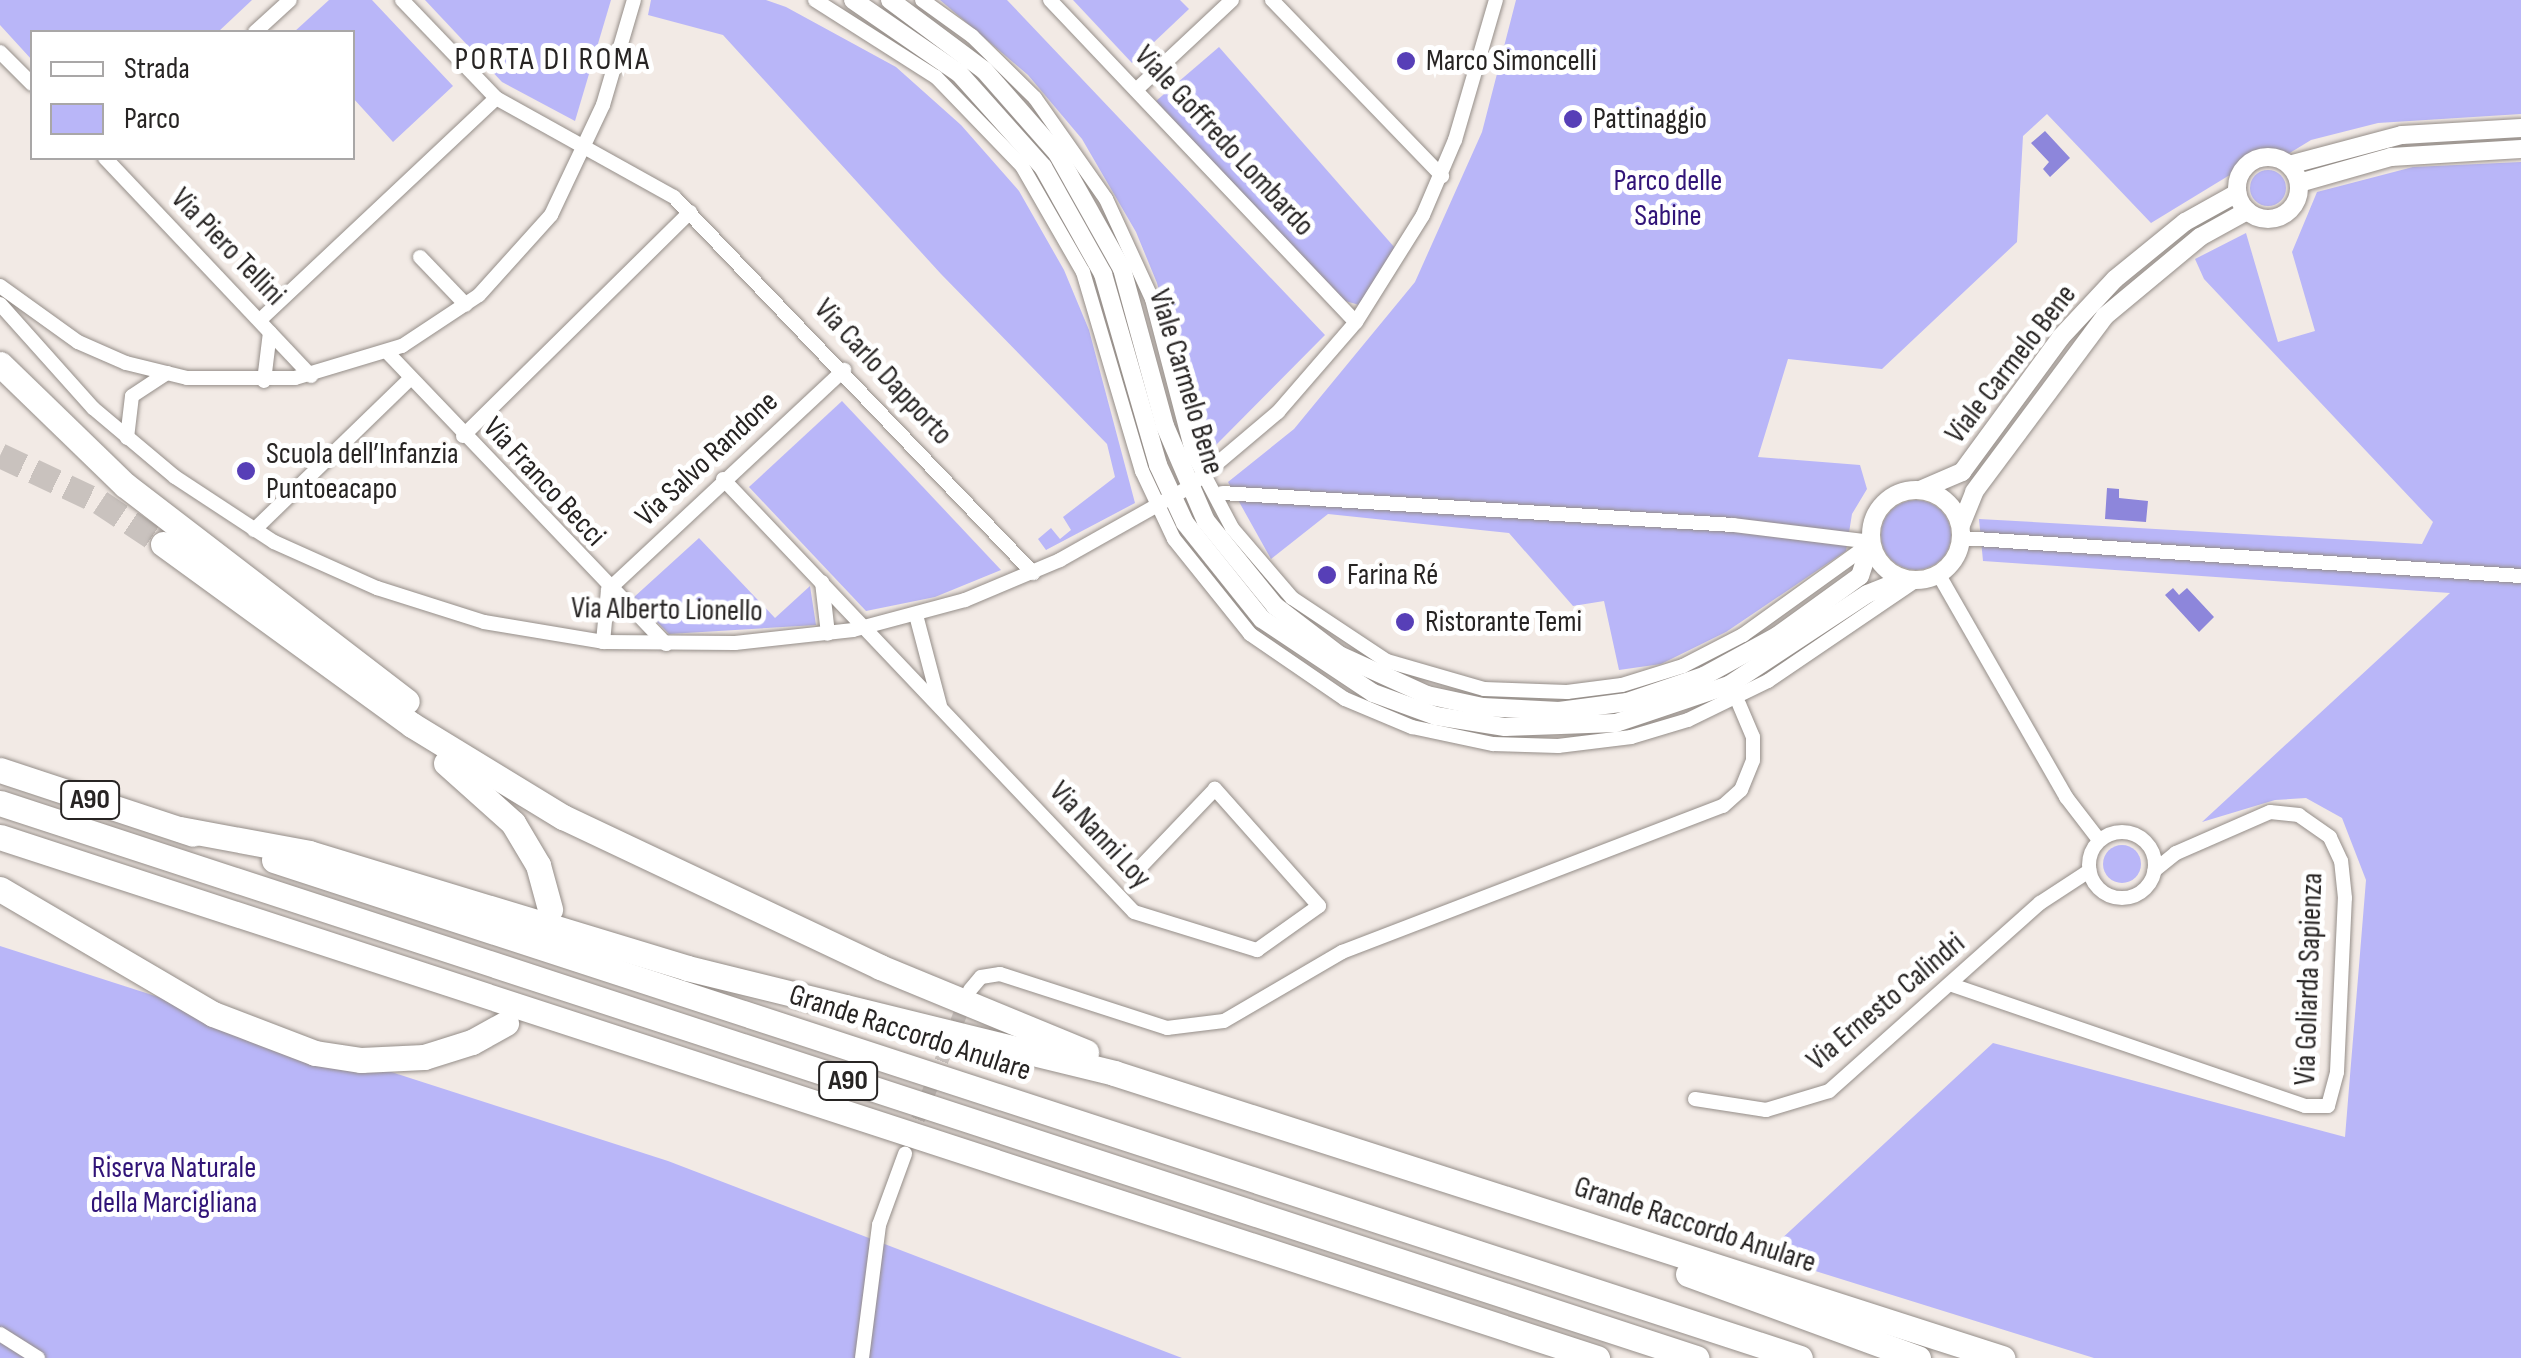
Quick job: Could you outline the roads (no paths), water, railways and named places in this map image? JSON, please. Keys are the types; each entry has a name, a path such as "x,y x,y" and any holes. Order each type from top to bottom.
{"highway":[{"path":"0,364 125,485 430,718 692,877"},
{"path":"164,544 303,646 490,774 880,967 1197,1098"},
{"path":"303,646 508,816 538,865 550,909"},
{"name":"Grande Raccordo Anulare","path":"0,770 1800,1358"},
{"name":"A90","path":"0,803 1696,1358"},
{"path":"180,829 310,853 670,964 1197,1098"},
{"path":"0,837 1597,1358"},
{"path":"0,889 87,943"},
{"path":"0,899 230,1023 339,1058 434,1055 506,1022"},
{"name":"Grande Raccordo Anulare","path":"1197,1098 2002,1358"},
{"path":"1516,1202 1918,1358"},
{"path":"1272,1250 1555,1358"}],"street":[{"path":"258,30 290,0"},
{"name":"Via Carlo Dapporto","path":"402,0 496,98 653,180 690,212 1033,572"},
{"path":"0,286 78,342 168,373 264,381 311,376 387,352 466,305 536,236 587,146 634,0"},
{"name":"Viale Carmelo Bene","path":"815,0 901,50 998,137 1064,228 1100,313 1165,503 1232,587 1373,694 1436,716 1504,728 1576,729 1635,719 1713,692 1868,594 1910,580"},
{"name":"Viale Carmelo Bene","path":"853,0 934,52 1018,133 1066,202 1110,292 1165,503"},
{"name":"Viale Carmelo Bene","path":"890,0 956,45 1031,119 1078,184 1126,281 1196,483 1246,574 1310,646 1381,677 1459,704 1534,712 1612,705 1684,684 1769,641 1860,576 1871,542"},
{"name":"Viale Carmelo Bene","path":"922,0 980,44 1055,122 1114,212 1152,300 1196,483"},
{"name":"Viale Goffredo Lombardo","path":"1050,0 1356,322"},
{"path":"1137,89 1232,0"},
{"path":"1272,0 1442,176"},
{"name":"Via Alberto Lionello","path":"0,304 28,341 127,438 254,530 433,608 603,642 666,644 828,634 863,628 916,614 1033,572 1165,503 1196,483 1293,398 1356,322 1442,176 1496,0"},
{"path":"0,52 30,82"},
{"path":"265,326 496,98"},
{"path":"2289,164 2300,183 2297,201 2285,214 2266,220 2247,212 2237,193 2241,173 2256,159 2289,164 2402,134 2521,128"},
{"path":"2300,183 2391,157 2521,148"},
{"name":"Via Piero Tellini","path":"114,161 311,376"},
{"name":"Viale Carmelo Bene","path":"1920,490 1962,472 2061,337 2115,279 2185,222 2237,193"},
{"path":"462,436 690,212"},
{"name":"Viale Carmelo Bene","path":"1961,532 1974,492 2105,316 2200,237 2247,212"},
{"path":"420,256 466,305"},
{"name":"Viale Carmelo Bene","path":"1126,281 1152,300"},
{"name":"Viale Carmelo Bene","path":"1100,313 1110,292"},
{"name":"Via Piero Tellini","path":"264,381 265,326"},
{"name":"Via Franco Becci","path":"387,352 608,590 666,644"},
{"name":"Via Salvo Randone","path":"608,590 844,370"},
{"path":"127,438 132,396 168,373"},
{"path":"254,530 409,380"},
{"name":"Via Nanni Loy","path":"724,480 1143,918 1256,950 1274,943 1319,906 1215,789 1132,876"},
{"path":"1920,490 1946,501 1961,532 1955,559 1939,575 1910,580 1882,566 1871,542 1883,504 1920,490"},
{"path":"1222,493 1733,525 1871,542"},
{"path":"1961,532 2521,576"},
{"path":"1939,575 2066,797 2099,840"},
{"path":"822,581 828,634"},
{"path":"603,642 608,590"},
{"name":"Via Nanni Loy","path":"916,614 940,708"},
{"path":"970,990 981,978 1000,974 1168,1028 1224,1022 1342,952 1723,806 1741,790 1753,760 1753,737 1739,704"},
{"name":"Via Goliarda Sapienza","path":"1952,985 2305,1106 2328,1106 2337,1072 2345,898 2341,861 2330,837 2299,815 2270,812 2176,853 2154,871"},
{"path":"2118,832 2138,836 2152,850 2154,871 2143,890 2122,898 2101,890 2089,872 2099,840 2118,832"},
{"name":"Via Ernesto Calindri","path":"1695,1099 1746,1112 1811,1099 1862,1066 2040,903 2089,872"},
{"path":"862,1358 878,1225 904,1154"},
{"path":"0,1334 38,1358"}],"tunnel":[{"path":"0,455 100,502 163,544"},
{"path":"910,1139 967,997"}],"place":[{"name":"Marco Simoncelli","path":"1406,61"},
{"name":"Pattinaggio","path":"1573,119"},
{"name":"Scuola dell’Infanzia Puntoeacapo","path":"246,471"},
{"name":"Farina Ré","path":"1327,575"},
{"name":"Ristorante Temi","path":"1405,622"}],"district":[{"name":"PORTA DI ROMA","path":"553,60"}],"park label":[{"name":"Parco delle Sabine","path":"1668,198"},
{"name":"Riserva Naturale della Marcigliana","path":"174,1185"}]}
